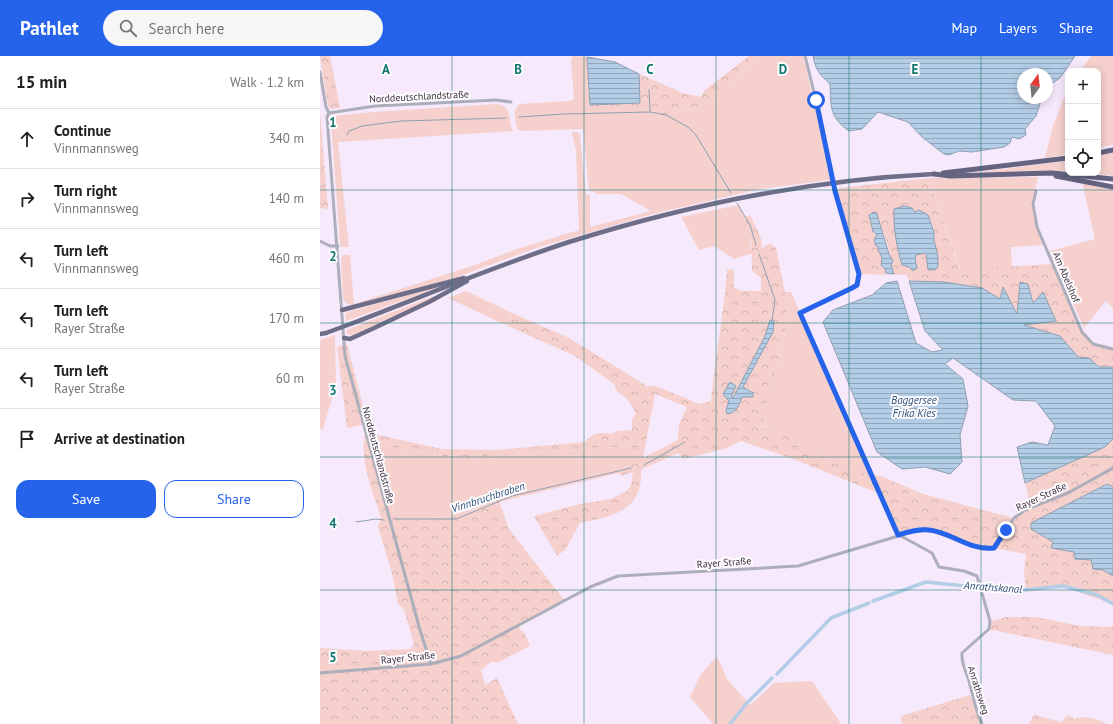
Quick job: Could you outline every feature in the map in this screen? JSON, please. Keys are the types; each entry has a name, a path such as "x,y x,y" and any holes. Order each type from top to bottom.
{"highway":[{"path":"1101,152 1113,150"},
{"path":"320,334 568,243 642,220 724,200 850,180 934,174 1065,158"},
{"path":"934,174 950,176 1073,174 1113,179"},
{"path":"1025,174 1059,176 1113,187"},
{"path":"342,310 475,276"},
{"path":"344,338 350,339 372,329 446,293 475,276"}],"street":[{"path":"805,56 820,116 831,175 859,274 857,285 800,313 898,535"},
{"name":"Norddeutschlandstraße","path":"320,72 326,107 329,113 328,117 347,366 420,630 431,664"},
{"name":"Norddeutschlandstraße","path":"329,113 375,106 496,100 511,102"},
{"name":"Am Abelshof","path":"1036,191 1033,204 1037,227 1082,332 1093,344 1113,349"},
{"path":"320,241 330,246 338,246"},
{"name":"Rayer Straße","path":"320,673 431,664 461,656 590,587 618,576 798,566 915,531 930,530 984,549 994,548 1014,518 1025,510 1068,493 1113,468"},
{"name":"Anrathsweg","path":"898,535 932,554 939,567 971,573 977,576 990,621 989,629 962,653 961,662 969,680 972,701 982,724"}],"green space":[{"path":"320,56 330,56 340,108 331,109 328,106"},
{"path":"573,56 587,57 590,114 650,112 666,115 701,106 764,56 803,56 819,122 830,180 760,189 653,214 536,248 457,277 355,305 347,304 343,299 341,259 343,255 350,255 354,304 478,264 517,249 579,230 576,151 572,132 578,132 580,136 586,195 590,195 590,227 651,211 621,194 595,194 595,192 589,191 583,129 522,131 517,129 514,112 519,104 569,101 574,99 571,60"},
{"path":"749,56 764,56 701,106 666,115 650,112 590,114 590,105 640,103 639,74 683,93 701,97 705,90"},
{"path":"1091,56 1113,56 1113,145 1101,147 1101,68 1082,68"},
{"path":"1065,96 1065,155 1045,158 1053,126"},
{"path":"497,104 506,108 508,111 513,131 338,142 349,247 341,247 331,122 333,116"},
{"path":"320,111 328,209 320,208"},
{"path":"1113,153 1113,176 1101,174 1101,155"},
{"path":"1065,161 1065,171 971,173"},
{"path":"1038,177 1034,204 1036,220 1044,245 1011,247 1012,267 961,271 929,178"},
{"path":"929,178 960,270 1052,264 1082,332 1093,344 1113,349 1113,367 1099,367 1089,358 1078,357 1059,336 1023,325 1055,321 1043,292 1033,303 1028,284 1020,282 1018,314 1003,287 1000,299 944,282 909,281 907,275 859,274 835,191 840,188","holes":["904,206 912,208 915,212 919,210 931,221 934,237 928,270 927,253 916,255 915,259 917,268 913,271 910,267 902,263 895,229 894,209","870,213 877,214 888,246 893,270 891,274 887,273 885,269 877,234 874,234"]},
{"path":"1082,182 1113,190 1113,308 1106,301 1084,328 1050,251 1095,239"},
{"path":"739,205 751,235 750,246 753,253 734,259 714,246 699,250 681,217"},
{"path":"750,215 761,238 762,248 770,243 776,248 785,292 787,322 778,369 773,377 762,426 791,437 823,455 870,476 878,475 923,494 1013,518 1023,511 1028,504 1028,495 1025,483 1105,447 1113,439 1113,487 1107,484 1032,523 1031,529 1053,542 1051,548 1075,552 1091,560 1093,569 1103,570 1113,576 1113,604 1061,586 1026,592 1024,571 1026,554 994,548 984,549 930,530 899,535 878,493 793,459 741,441 727,448 684,459 678,453 642,469 639,490 629,505 615,514 580,523 565,550 557,556 534,516 580,504 611,499 627,491 631,485 633,472 621,476 619,473 624,468 633,465 630,446 468,458 449,457 368,443 383,497 389,496 394,512 400,518 425,520 477,509 496,493 509,529 565,601 518,627 525,634 530,646 499,662 491,662 481,670 485,685 497,678 518,724 320,724 320,648 366,651 410,649 414,644 404,609 398,604 392,573 378,527 381,518 365,466 365,434 374,434 442,449 496,450 585,442 591,436 597,434 611,434 617,431 632,430 632,420 636,413 628,400 617,391 614,384 575,356 508,326 512,313 569,338 647,386 656,386 699,404 711,401 727,269 734,270 734,288 743,291 761,291 761,278 752,271 751,235 744,218","holes":["655,394 687,407 679,424 678,440 643,458"]},
{"path":"434,288 346,321 345,315 348,312"},
{"path":"466,291 512,313 508,326 448,298"},
{"path":"785,292 791,292 872,474 870,476 762,425 773,377 778,369 787,322"},
{"path":"434,296 435,298 353,335 348,335 346,330"},
{"path":"335,335 336,384 323,429 320,429 320,340"},
{"path":"347,344 366,418 362,425 347,428 337,347"},
{"path":"368,443 449,457 468,458 631,446 633,465 624,468 619,473 499,502 496,494 477,508 425,520 400,518 394,512 389,496 383,497"},
{"path":"1006,617 1036,617 1080,626 1113,627 1113,655 988,629 988,622"},
{"path":"717,656 727,679 750,705 774,683 812,681 841,724 713,724 690,697 701,674"},
{"path":"970,695 982,724 902,724 901,716"},
{"path":"1034,715 1061,722 1068,715 1074,719 1082,717 1091,718 1107,724 1029,724"}],"water":[{"path":"813,56 1075,56 1067,68 1065,68 1060,78 1053,83 1053,68 1017,68 1017,104 1040,104 1036,116 1025,129 1026,135 1019,139 1012,137 1010,143 1004,147 972,152 959,151 949,155 944,154 922,137 908,122 878,112 862,129 849,131 842,126 834,116 831,105 830,84 818,72"},
{"path":"587,57 615,62 639,74 640,103 590,105"},
{"path":"904,206 912,208 915,212 919,210 928,215 934,232 934,240 938,257 938,266 935,270 928,270 926,253 916,255 915,259 917,268 913,271 909,267 902,265 898,251 894,223 894,209"},
{"path":"874,212 877,214 889,254 893,261 891,265 894,274 886,273 885,269 881,265 882,257 878,250 879,247 876,246 874,240 877,235 873,231 869,215"},
{"name":"Baggersee Frika Kies","path":"897,281 916,343 932,352 943,350 925,331 909,281 944,282 982,288 1000,299 1003,287 1017,314 1020,282 1028,284 1033,303 1043,292 1056,321 1024,325 1060,336 1078,357 1089,358 1099,367 1113,367 1113,439 1105,447 1025,483 1017,447 1032,442 1048,445 1055,426 1036,401 1013,400 953,358 945,364 963,379 968,406 960,435 962,462 950,474 925,467 902,469 877,452 823,322 833,310 872,295 886,283"},
{"path":"770,320 774,321 773,332 743,387 753,393 753,397 742,397 739,406 733,412 727,414 726,410 729,401 723,394 730,382 736,386 731,397 733,398 765,336"},
{"path":"1107,484 1113,487 1113,576 1103,570 1093,569 1091,560 1075,559 1074,552 1051,548 1053,542 1031,529 1031,523"}],"waterway":[{"path":"649,90 650,111"},
{"path":"519,117 564,114 650,112 666,115 688,127 696,135 731,193"},
{"path":"347,135 349,131 362,126 401,121 506,118"},
{"path":"737,203 750,225 756,245"},
{"path":"759,254 775,300 772,321"},
{"name":"Vinnbruchbraben","path":"644,465 685,442"},
{"name":"Vinnbruchbraben","path":"395,519 456,519 512,496 631,468"},
{"name":"Vinnbruchbraben","path":"356,522 376,519 384,520"},
{"name":"Anrathskanal","path":"873,601 926,582 1013,591 1063,586 1097,595 1113,604"},
{"name":"Anrathskanal","path":"777,674 831,618 869,603"},
{"name":"Anrathskanal","path":"730,724 746,704 772,678"}],"route":[{"path":"816,100 835,191 859,274 857,285 800,313 852,432 885,501 898,535 915,531 930,530 984,549 994,548 1006,530"}]}
